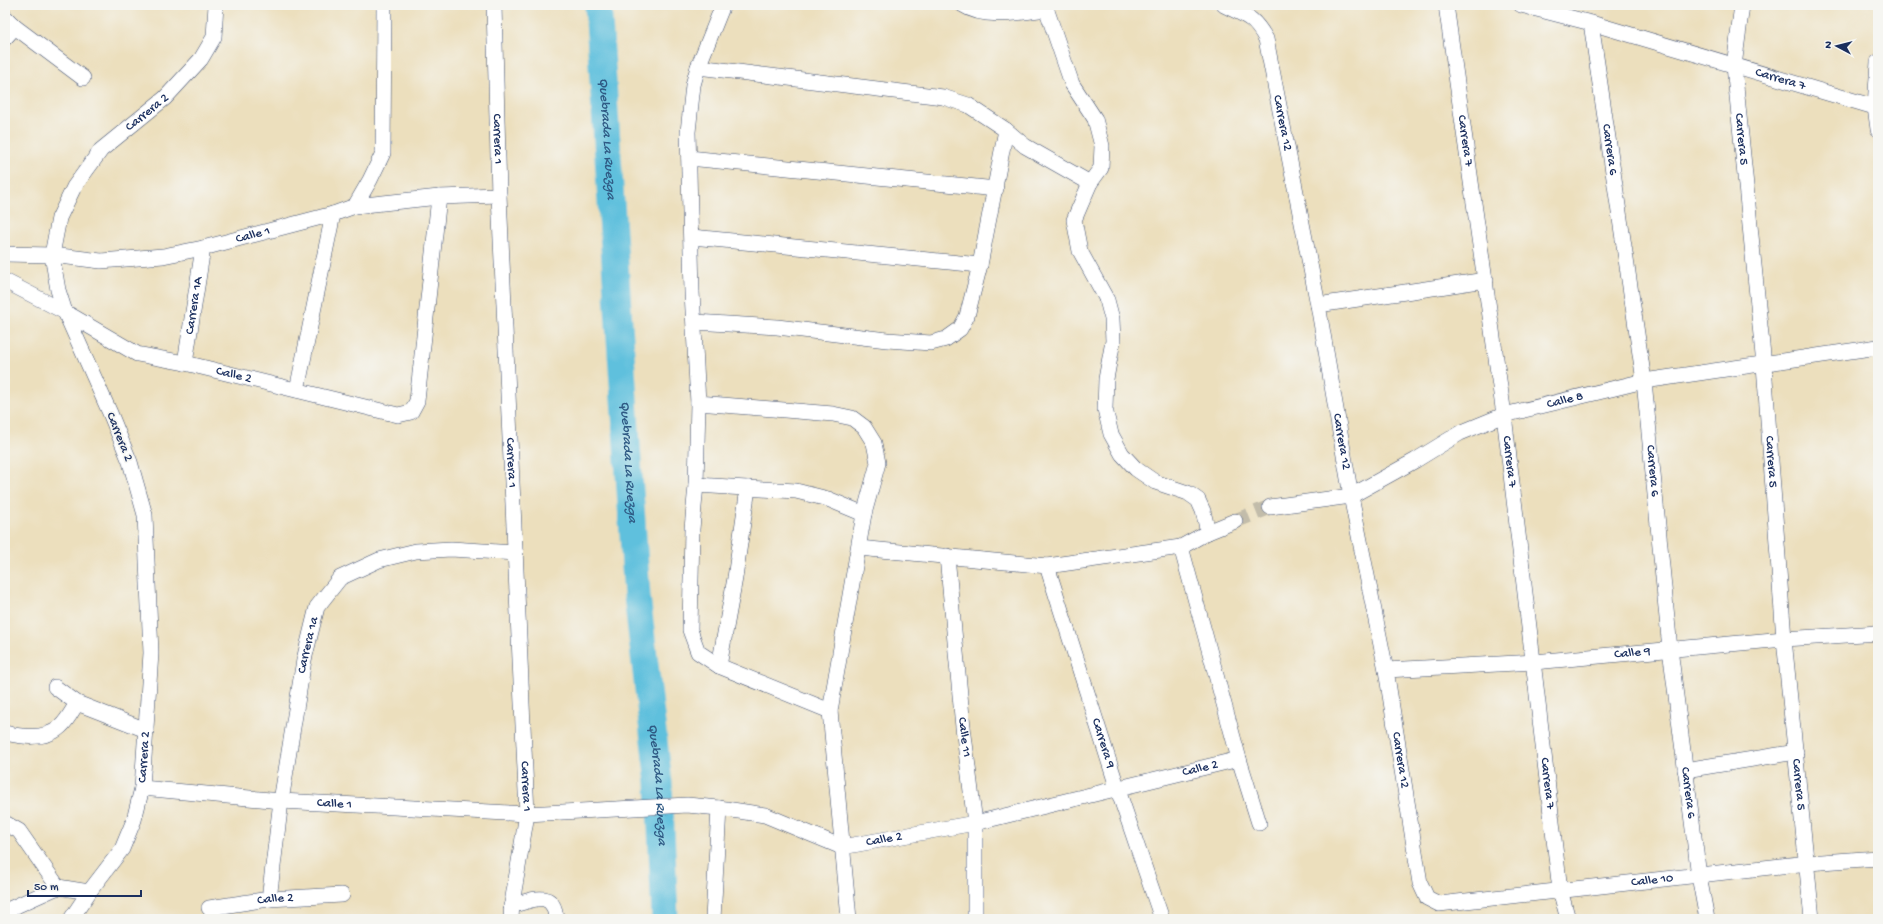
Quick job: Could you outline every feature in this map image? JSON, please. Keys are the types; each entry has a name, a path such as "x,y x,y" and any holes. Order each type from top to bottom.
{"street":[{"name":"Carrera 2","path":"71,919 89,892 122,849 134,820 142,788 151,653 145,515 127,455 65,312 58,290 52,255 59,218 74,187 101,150 165,98 201,59 214,37 216,5"},
{"path":"355,206 383,153 384,5"},
{"name":"Carrera 1","path":"494,5 499,195 527,814 511,912"},
{"path":"723,5 698,67 693,84 688,132 692,237 692,292 695,322 698,404 696,485 692,529 690,630 698,652 719,666 830,711"},
{"path":"963,5 969,9 990,14 1046,7 1072,84 1095,119 1102,146 1101,168 1090,184 1074,220 1080,251 1107,300 1112,319 1113,341 1106,379 1105,409 1111,434 1122,454 1136,469 1155,482 1188,493 1198,500 1203,511 1208,532"},
{"name":"Carrera 12","path":"1224,5 1249,16 1266,38 1318,305 1351,496 1386,670 1420,883 1427,898"},
{"name":"Carrera 7","path":"1446,5 1504,415 1560,890 1568,919"},
{"name":"Carrera 7","path":"1521,5 1592,23 1876,107"},
{"name":"Carrera 5","path":"1742,5 1734,66 1764,365 1784,639 1808,863 1812,919"},
{"name":"Carrera 6","path":"1592,23 1644,381 1670,649 1699,876 1707,919"},
{"path":"8,28 83,78"},
{"path":"1878,62 1876,107 1878,129"},
{"path":"698,67 943,97 968,105 1006,130 1024,146 1090,184"},
{"path":"695,322 778,327 887,340 931,343 946,339 960,329 967,316 980,265 996,189 1006,130"},
{"path":"689,158 996,189"},
{"name":"Calle 1","path":"5,254 52,255 100,261 163,256 203,248 333,214 355,206 440,197 499,195"},
{"name":"Calle 2","path":"5,281 65,312 137,354 185,363 398,415 411,412 417,401 440,197"},
{"path":"297,390 333,214"},
{"path":"692,237 980,265"},
{"name":"Carrera 1A","path":"185,363 203,248"},
{"path":"1318,305 1486,280"},
{"name":"Calle 8","path":"1270,507 1351,496 1416,460 1460,433 1504,415 1644,381 1764,365 1878,347"},
{"path":"698,404 833,414 852,418 864,427 874,443 878,463 864,514 830,711 849,919"},
{"path":"696,485 796,491 828,499 864,514"},
{"path":"719,666 735,578 748,488"},
{"path":"859,548 1047,566 1181,547 1208,532 1235,521"},
{"path":"1181,547 1239,759 1259,823"},
{"name":"Carrera 1a","path":"269,899 281,801 304,660 318,607 340,578 379,560 416,551 450,549 516,553"},
{"name":"Calle 11","path":"948,556 962,727 976,823 975,919"},
{"name":"Carrera 9","path":"1047,566 1118,790 1162,919"},
{"name":"Calle 9","path":"1386,670 1534,662 1784,639 1878,633"},
{"path":"55,687 77,703 146,730"},
{"path":"5,733 29,736 49,735 60,727 77,703"},
{"path":"1685,770 1796,752"},
{"name":"Calle 2","path":"842,847 976,823 1118,790 1239,759"},
{"name":"Calle 1","path":"142,788 281,801 527,814"},
{"path":"527,814 687,805 719,808 764,815 842,847"},
{"path":"713,919 719,808"},
{"path":"5,823 19,831 58,887"},
{"name":"Calle 10","path":"1427,898 1439,904 1808,863 1878,858"},
{"path":"5,911 58,887 89,892"},
{"name":"Calle 2","path":"209,908 269,899 342,895"},
{"path":"511,912 539,898 546,899 555,907 556,919"}],"waterway":[{"name":"Quebrada La Ruezga","path":"598,5 637,596 659,783 665,919"}],"tunnel":[{"path":"1235,521 1270,507"}]}
